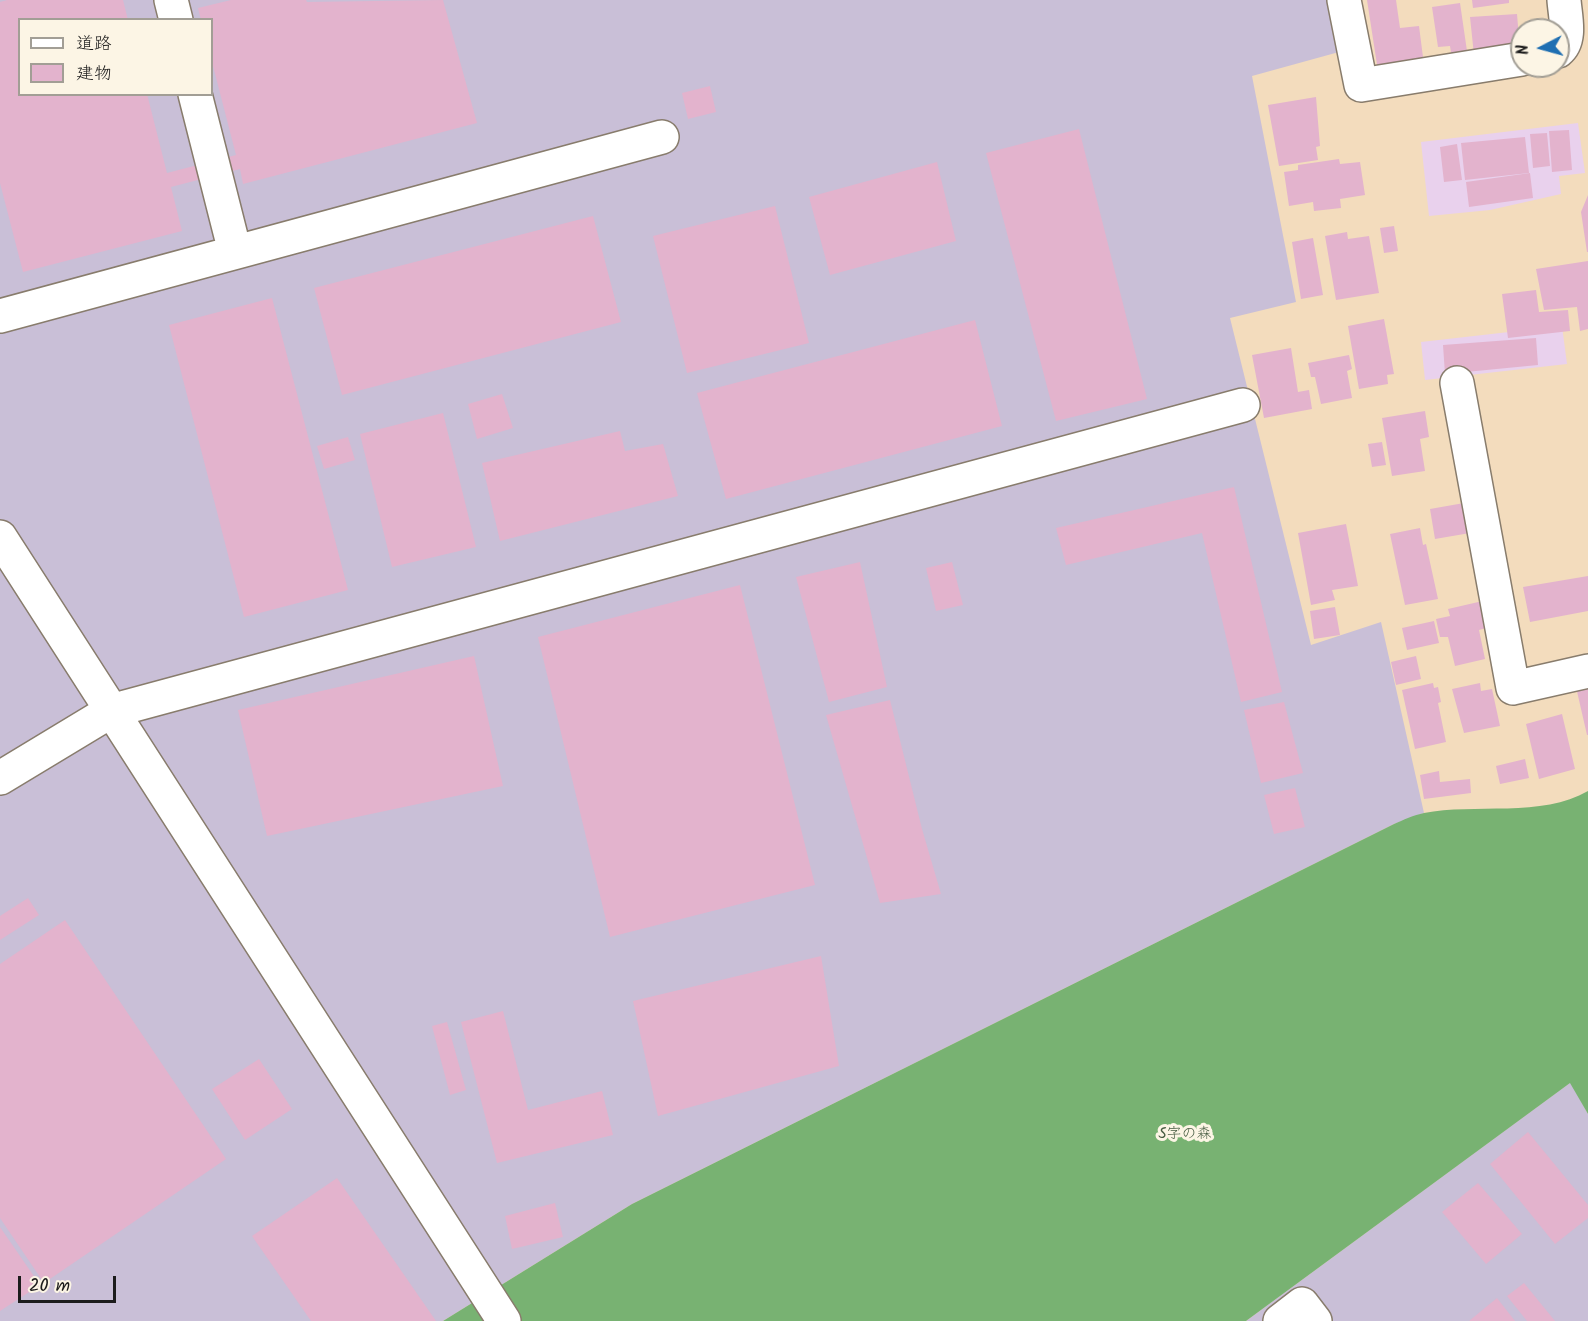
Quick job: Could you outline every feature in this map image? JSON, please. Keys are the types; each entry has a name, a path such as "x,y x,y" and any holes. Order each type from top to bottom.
{"street":[{"path":"171,0 176,18"},
{"path":"1344,0 1361,85 1510,61"},
{"path":"1564,0 1565,18"},
{"path":"196,96 235,252"},
{"path":"0,316 662,137"},
{"path":"1457,383 1513,688 1588,671"},
{"path":"0,778 111,711 1243,405"},
{"path":"0,537 504,1321"},
{"path":"1280,1321 1302,1304 1315,1321"}],"shaded area":[{"path":"0,0 1327,0 1339,52 1252,76 1296,302 1230,318 1311,645 1381,622 1424,813 1394,824 632,1204 443,1321 0,1321"},
{"path":"1578,123 1585,173 1559,176 1561,194 1490,210 1429,216 1421,142"},
{"path":"1562,326 1567,364 1425,380 1421,342"},
{"path":"1571,1082 1588,1114 1588,1321 1246,1321"}],"green space":[{"name":"S字の森","path":"1588,791 1588,1114 1570,1083 1246,1321 443,1321 632,1204 1394,824 1420,814 1444,810 1529,807 1550,804"}],"building":[{"path":"7,0 123,0 128,18 18,18 18,96 148,96 167,173 236,155 213,66 213,18 200,18 198,8 231,0 306,0 307,2 443,0 477,123 243,184 240,169 171,187 182,231 23,272 0,183 0,2"},
{"path":"1367,0 1396,0 1400,28 1419,26 1424,65 1378,71"},
{"path":"1472,0 1509,0 1509,3 1473,8"},
{"path":"1460,3 1468,58 1452,59 1450,46 1438,47 1432,7"},
{"path":"1517,14 1517,18 1510,18 1510,51 1474,55 1470,17"},
{"path":"710,86 716,112 688,119 682,93"},
{"path":"1316,97 1320,146 1316,147 1318,160 1279,166 1268,105"},
{"path":"1079,129 1147,399 1056,421 986,153"},
{"path":"1569,130 1572,170 1552,172 1549,131"},
{"path":"1547,133 1550,166 1533,168 1530,134"},
{"path":"1525,137 1529,173 1465,180 1461,143"},
{"path":"1457,144 1462,180 1444,182 1440,147"},
{"path":"1339,159 1340,164 1360,162 1365,195 1340,199 1341,208 1314,211 1313,202 1289,206 1284,172 1298,170 1298,165"},
{"path":"937,162 956,241 830,275 809,197"},
{"path":"1530,173 1533,198 1469,207 1466,182"},
{"path":"1588,195 1588,252 1587,252 1581,212"},
{"path":"775,206 809,343 687,373 653,236"},
{"path":"593,216 621,322 342,395 314,288"},
{"path":"1394,226 1398,251 1384,253 1380,228"},
{"path":"1347,232 1348,239 1369,236 1379,293 1336,300 1325,236"},
{"path":"1313,238 1323,295 1301,299 1292,242"},
{"path":"1588,261 1588,329 1580,331 1577,307 1544,310 1536,269"},
{"path":"1536,290 1539,312 1568,310 1570,331 1508,338 1502,294"},
{"path":"272,298 348,590 244,617 169,325"},
{"path":"1384,319 1394,374 1387,375 1388,384 1359,389 1348,326"},
{"path":"975,320 1002,426 726,499 697,393"},
{"path":"1536,338 1538,365 1445,374 1443,345"},
{"path":"1291,348 1298,392 1309,390 1312,409 1264,418 1252,355"},
{"path":"1349,355 1352,369 1347,371 1352,398 1321,404 1315,377 1311,377 1308,363"},
{"path":"502,394 513,428 477,439 468,404"},
{"path":"1425,411 1429,437 1420,439 1425,471 1392,476 1382,418"},
{"path":"443,413 476,547 392,567 360,434"},
{"path":"620,431 625,451 663,444 678,496 500,541 482,463"},
{"path":"348,437 355,460 324,469 317,446"},
{"path":"1382,442 1386,465 1372,467 1368,444"},
{"path":"1234,487 1282,692 1241,702 1202,533 1066,565 1056,528"},
{"path":"1464,503 1470,533 1435,539 1430,509"},
{"path":"1346,524 1358,586 1332,590 1335,600 1311,605 1298,533"},
{"path":"1420,528 1423,545 1426,544 1438,599 1405,605 1390,534"},
{"path":"860,562 887,687 829,702 796,577"},
{"path":"952,562 963,605 936,611 926,568"},
{"path":"1588,576 1588,611 1530,622 1523,587"},
{"path":"740,585 815,885 610,937 538,637"},
{"path":"1487,600 1493,626 1479,630 1485,659 1455,666 1448,637 1440,637 1436,619 1450,616 1448,609"},
{"path":"1335,607 1340,635 1314,639 1310,611"},
{"path":"1434,621 1439,643 1407,650 1402,628"},
{"path":"474,656 503,786 267,836 238,710"},
{"path":"1416,656 1421,679 1396,685 1391,662"},
{"path":"1433,683 1434,688 1438,687 1441,702 1438,703 1446,742 1415,749 1402,690"},
{"path":"1480,683 1481,691 1492,689 1500,726 1464,733 1452,689"},
{"path":"1588,684 1588,735 1587,735 1576,687"},
{"path":"890,700 922,829 941,894 880,903 826,715"},
{"path":"1284,702 1303,773 1261,783 1244,710"},
{"path":"1562,714 1575,769 1539,779 1526,724"},
{"path":"1525,759 1529,778 1500,784 1496,766"},
{"path":"1439,771 1440,782 1470,779 1471,793 1424,799 1420,775"},
{"path":"1295,788 1305,827 1274,834 1264,795"},
{"path":"28,898 39,915 0,940 0,916"},
{"path":"65,920 226,1159 44,1283 0,1218 0,964"},
{"path":"821,956 839,1066 658,1116 633,1001"},
{"path":"503,1011 528,1110 602,1091 613,1135 497,1163 461,1022"},
{"path":"447,1022 466,1090 450,1095 432,1026"},
{"path":"259,1059 292,1109 245,1140 212,1089"},
{"path":"1528,1132 1588,1205 1588,1218 1555,1244 1490,1164"},
{"path":"337,1178 436,1321 311,1321 252,1236"},
{"path":"1478,1183 1522,1234 1486,1264 1442,1212"},
{"path":"555,1203 563,1237 512,1249 505,1216"},
{"path":"0,1227 40,1285 0,1311"},
{"path":"1524,1283 1555,1321 1527,1321 1507,1296"},
{"path":"1497,1298 1515,1321 1469,1321"}]}
